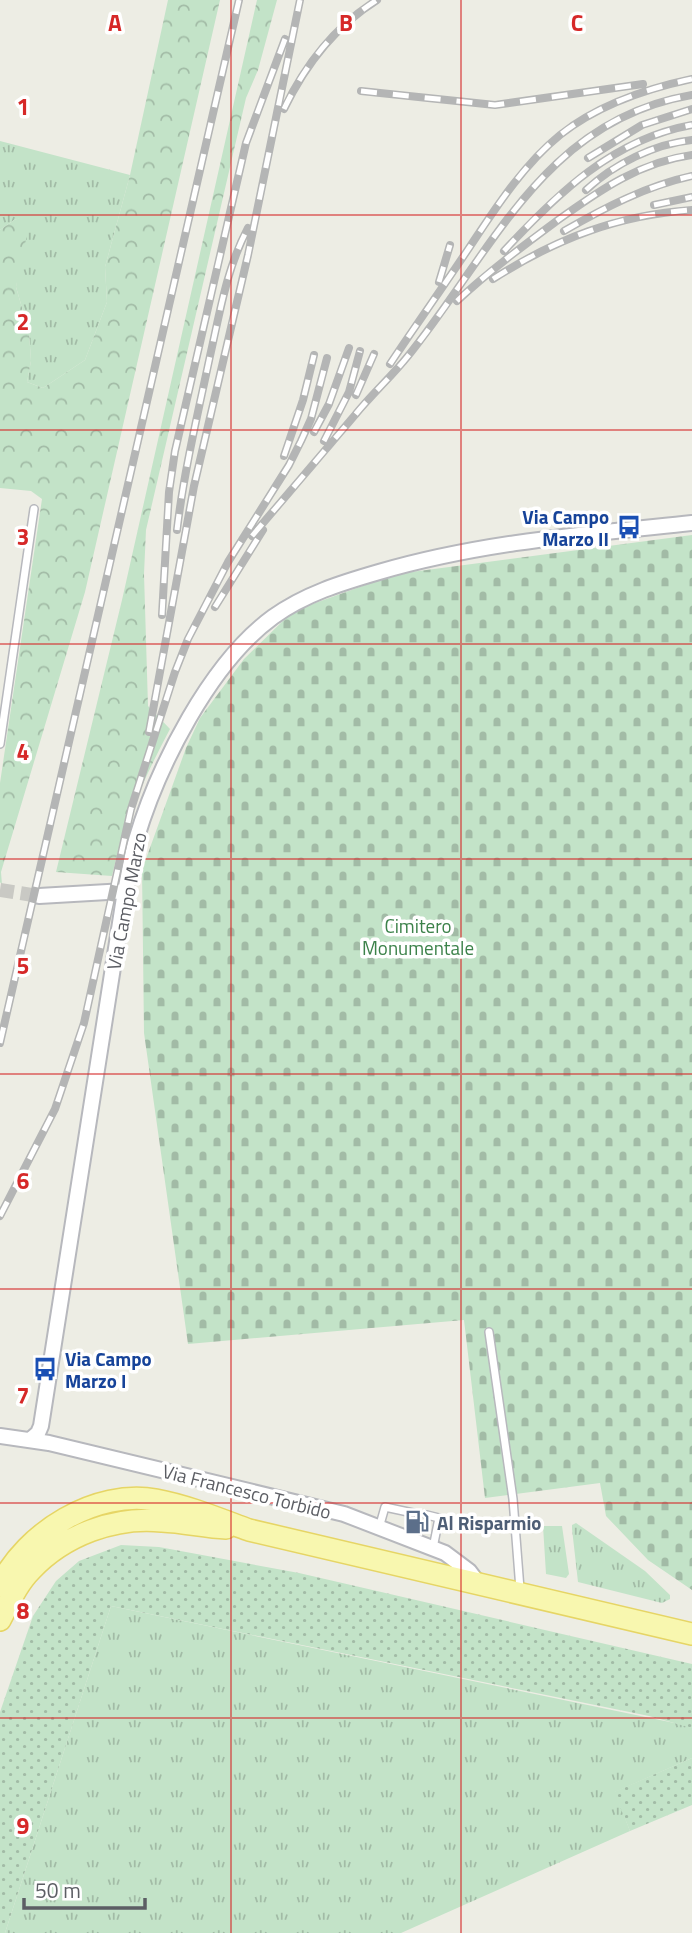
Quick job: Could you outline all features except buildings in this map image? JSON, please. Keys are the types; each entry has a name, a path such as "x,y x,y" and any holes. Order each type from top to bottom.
{"main road":[{"name":"Via Francesco Torbido","path":"0,1586 5,1575 24,1552 47,1531 80,1510 119,1501 154,1500 194,1510 249,1530 692,1634"},
{"name":"Via Francesco Torbido","path":"0,1620 12,1595 31,1570 66,1541 96,1529 125,1522 161,1520 249,1530"}],"street":[{"name":"Via Campo Marzo","path":"30,1440 41,1426 125,891 136,841 163,769 194,710 245,640 273,617 306,597 334,585 411,562 511,543 692,523"},
{"path":"39,896 125,891"},
{"name":"Via Francesco Torbido","path":"0,1436 30,1440 344,1514 445,1553 468,1571 478,1583"}],"lane":[{"path":"0,744 34,509"},
{"path":"489,1332 513,1499 520,1594"},
{"path":"379,1528 385,1507 413,1513"},
{"path":"427,1516 439,1518 433,1549"}],"green space":[{"path":"168,0 220,0 85,592 1,872 2,885 0,882 0,783 42,499 31,491 0,488 0,230 25,216 28,230 16,287 29,332 31,361 27,382 43,388 85,360 107,302 105,267 130,175"},
{"path":"257,0 277,0 258,70 246,98 146,530 144,574 148,706 170,729 136,801 112,876 56,872 122,600"},
{"path":"0,141 130,175 105,267 107,302 85,360 43,388 27,382 31,361 29,332 16,287 25,217 14,220 0,230"},
{"name":"Cimitero Monumentale","path":"692,535 692,1590 648,1560 606,1516 600,1483 485,1498 464,1320 188,1344 144,1033 142,870 186,748 200,718 244,659 293,611 396,574"},
{"path":"576,1523 645,1571 670,1595 670,1599 662,1603 578,1582 572,1529 572,1525"},
{"path":"543,1526 562,1526 569,1574 566,1578 546,1574"},
{"path":"121,1545 159,1547 299,1573 692,1664 692,1728 649,1716 111,1606 5,1933 0,1933 0,1712 33,1616 56,1581 79,1561"},
{"path":"111,1606 689,1726 692,1728 692,1758 615,1792 630,1831 401,1933 5,1933"},
{"path":"692,1758 692,1805 630,1831 614,1792"}],"tunnel":[{"path":"0,890 39,896"}],"railway":[{"path":"0,1043 239,0"},
{"path":"149,732 194,486 248,255 300,0"},
{"path":"284,109 301,77 322,48 347,22 377,0"},
{"path":"162,615 169,492 175,451 246,143 285,39"},
{"path":"390,364 499,203 547,147 575,124 606,107 640,93 692,79"},
{"path":"361,91 495,105 643,84"},
{"path":"252,536 408,356 496,234 526,196 560,161 597,132 641,109 692,95"},
{"path":"588,158 642,125 692,109"},
{"path":"504,251 545,209 588,172 637,143 663,132 692,125"},
{"path":"586,190 635,157 663,146 692,140"},
{"path":"457,301 519,249 605,188 655,164 692,155"},
{"path":"564,231 626,199 692,176"},
{"path":"654,205 692,197"},
{"path":"493,279 540,252 588,231 638,217 692,210"},
{"path":"177,530 183,486 221,306 229,274 248,228"},
{"path":"439,282 450,245"},
{"path":"314,432 329,404 349,348"},
{"path":"324,441 349,392 360,351"},
{"path":"356,395 374,354"},
{"path":"284,456 303,400 314,355"},
{"path":"0,1216 55,1109 84,1023 131,809 175,672 188,639 228,562 289,465 301,441 311,419 327,358"},
{"path":"215,607 263,530"}],"place":[{"name":"Via Campo Marzo II","path":"629,527"},
{"name":"Via Campo Marzo I","path":"45,1369"},
{"name":"Al Risparmio","path":"417,1522"}]}
